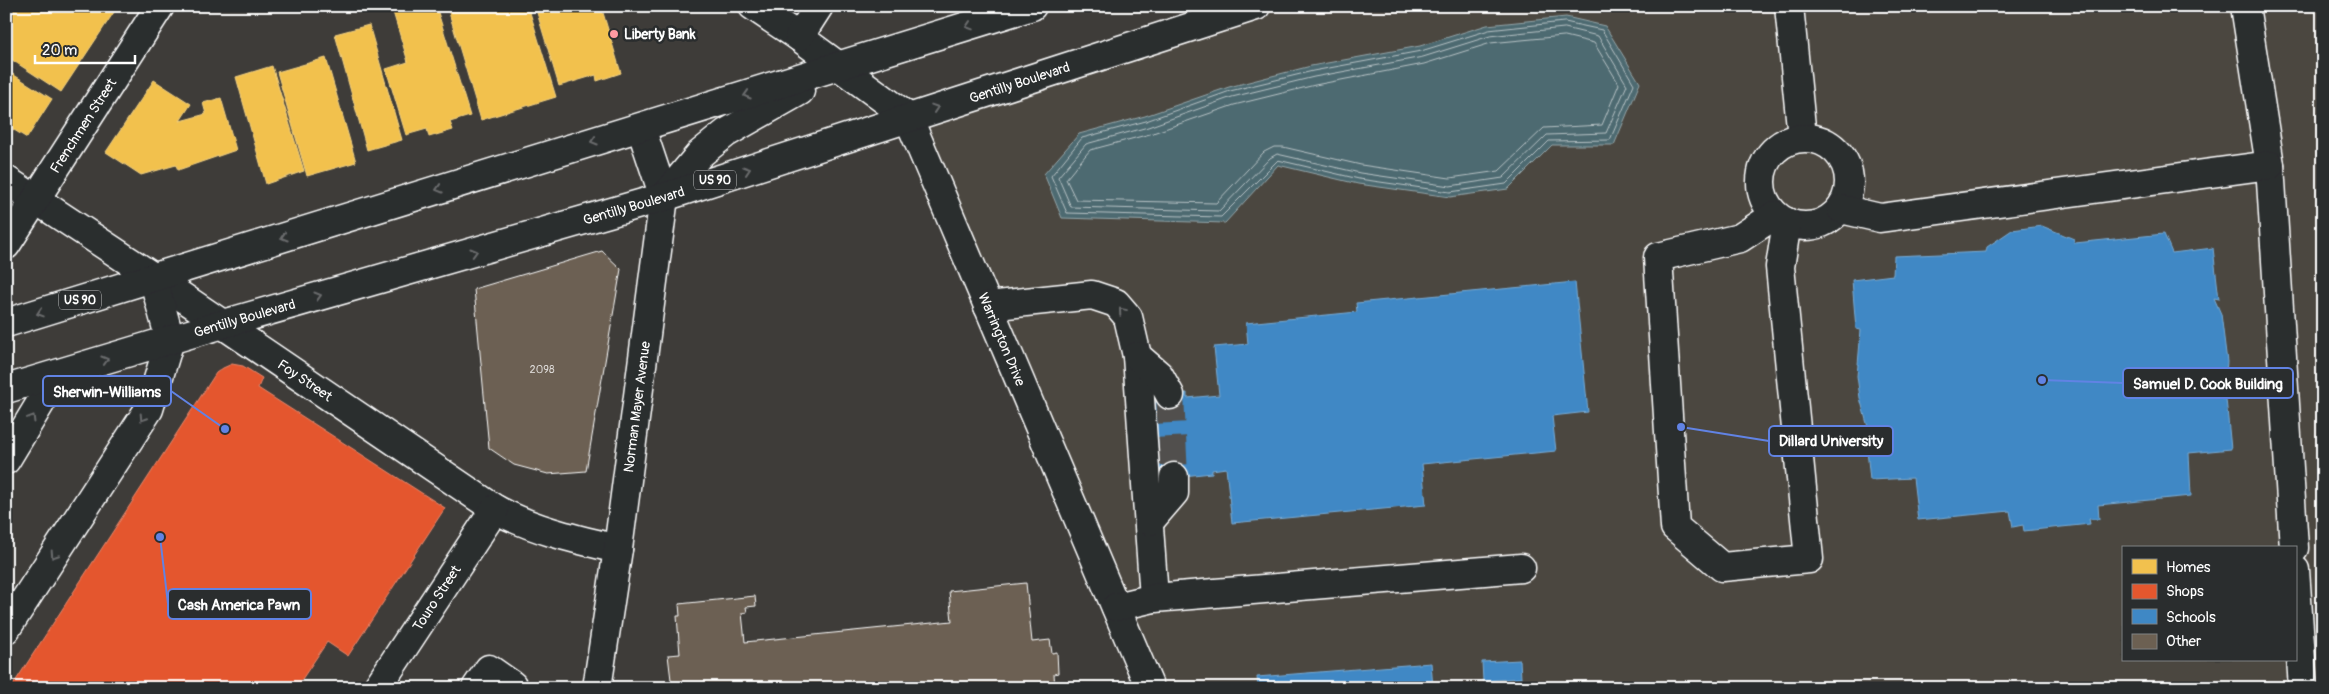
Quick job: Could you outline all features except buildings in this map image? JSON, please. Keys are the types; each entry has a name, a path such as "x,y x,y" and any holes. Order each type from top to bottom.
{"street":[{"name":"Frenchmen Street","path":"6,245 160,6"},
{"path":"753,6 799,37 908,117"},
{"path":"799,37 819,6"},
{"name":"US 90","path":"6,323 840,67 1032,6"},
{"name":"Gentilly Boulevard","path":"6,389 223,324 664,197 1256,6"},
{"path":"1789,6 1802,137"},
{"path":"2245,6 2270,165 2294,546"},
{"path":"664,197 700,154 726,133 840,67"},
{"name":"Warrington Drive","path":"908,117 1150,688"},
{"name":"Norman Mayer Avenue","path":"596,688 618,549 664,197 641,128"},
{"path":"1802,137 1816,138 1830,144 1840,154 1848,167 1850,182 1848,196 1841,209 1830,219 1816,225 1802,226 1781,218 1766,203 1761,189 1761,174 1766,160 1775,149 1788,141 1802,137"},
{"path":"1841,209 1880,218 2270,165"},
{"name":"Foy Street","path":"6,180 223,324 494,509 537,528 618,549"},
{"path":"1781,218 1780,267 1809,559 1722,567 1675,527 1658,257 1740,238 1781,218"},
{"path":"6,629 149,409 170,340 153,277"},
{"path":"988,306 1092,295 1116,303 1128,317 1137,356 1154,598"},
{"path":"1137,356 1159,375 1170,395"},
{"path":"6,460 58,374"},
{"path":"1150,521 1174,493 1174,477"},
{"name":"Touro Street","path":"377,688 494,509"},
{"path":"1116,607 1154,598 1522,568"},
{"path":"2296,587 2302,688"},
{"path":"476,688 489,669 512,685 512,688"}],"shaded area":[{"path":"1256,6 2323,6 2323,688 1150,688 908,117"}],"water":[{"path":"1566,17 1605,26 1640,83 1614,145 1552,145 1508,189 1450,197 1358,184 1278,165 1225,223 1062,218 1044,174 1079,134 1145,116 1229,87 1311,66 1420,46 1487,25"}],"tunnel":[{"path":"1170,395 1174,477"}],"place":[{"name":"Liberty Bank","path":"614,34"},
{"name":"Samuel D. Cook Building","path":"2042,380"},
{"name":"Dillard University","path":"1681,427"},
{"name":"Sherwin-Williams","path":"225,429"},
{"name":"Cash America Pawn","path":"160,537"}]}
